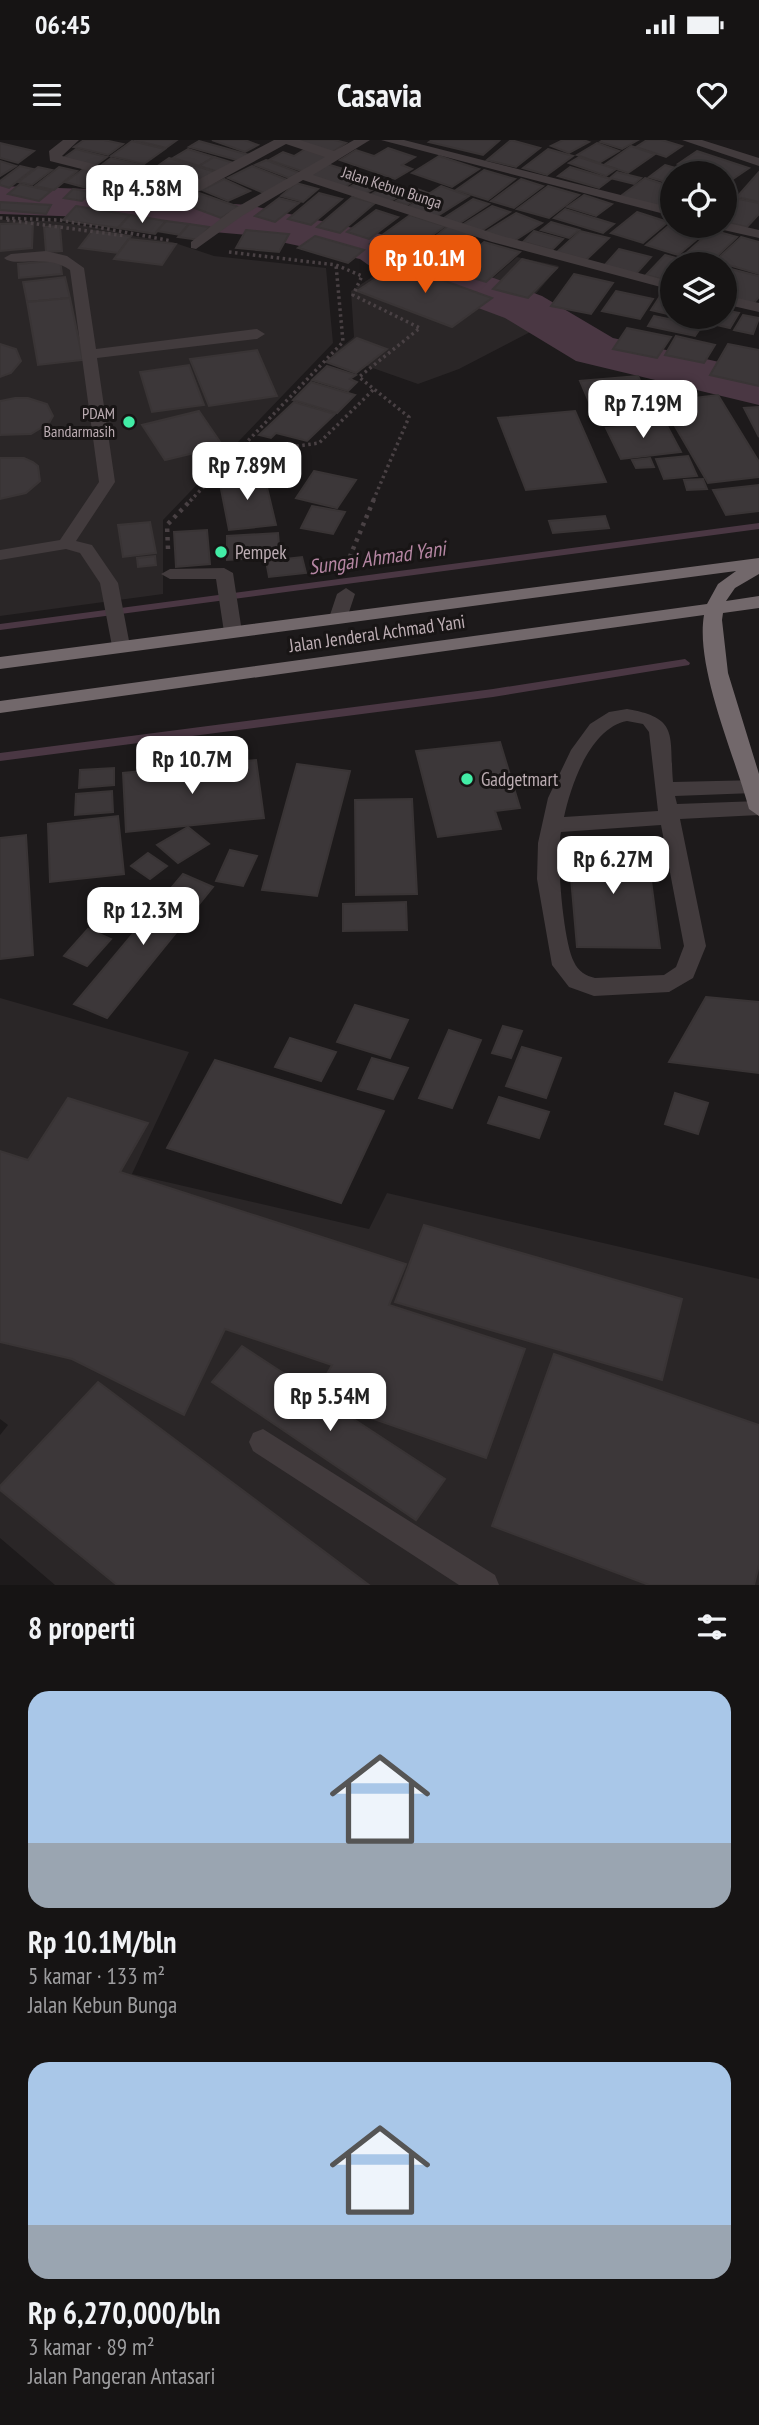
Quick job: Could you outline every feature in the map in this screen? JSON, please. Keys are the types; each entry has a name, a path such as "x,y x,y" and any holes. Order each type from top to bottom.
{"highway":[{"path":"759,565 729,584 717,596 714,608 714,658 759,808"},
{"name":"Jalan Jenderal Achmad Yani","path":"0,663 759,565"},
{"name":"Jalan Jenderal Achmad Yani","path":"0,707 759,602"}],"street":[{"name":"Jalan Kebun Bunga","path":"72,140 56,151 55,158 184,191 195,188 286,140 336,156"},
{"path":"197,246 237,213 363,140"},
{"path":"388,140 660,209"},
{"path":"689,140 759,162"},
{"name":"Jalan Kebun Bunga","path":"304,176 497,239 660,282"},
{"path":"737,229 759,234"},
{"path":"11,258 38,254 55,255 64,257 77,268 107,482 97,506 83,517 66,544"},
{"path":"737,302 759,308"},
{"path":"91,354 257,334"},
{"path":"0,555 66,544 77,545 90,552 109,583 121,646"},
{"path":"170,574 224,573 233,632"},
{"path":"338,618 346,594"},
{"path":"639,716 656,723 664,789 695,946 685,972 669,983 594,987 584,985 568,974 563,965 548,879 548,843 558,798 578,755 597,729 615,717 639,716"},
{"path":"664,789 754,786"},
{"path":"552,825 759,808"},
{"path":"263,1442 485,1585"}],"path":[{"path":"0,220 197,246"},
{"path":"170,574 167,525 343,342 336,265"},
{"path":"342,574 367,510 409,417 359,377 420,328"},
{"path":"235,455 319,443 374,389"}],"shaded area":[{"name":"PDAM Bandarmasih","path":"0,220 51,221 108,229 126,235 172,242 214,256 326,268 333,343 163,520 163,594 0,616"},
{"path":"517,257 559,266 529,302 536,329 459,369 418,384 333,354 354,337 351,291 396,261 479,290"},
{"path":"0,998 189,1052 132,1174 369,1229 387,1193 759,1279 759,1585 55,1585 0,1538 0,1435 8,1425 0,1419"}],"building":[{"path":"84,140 123,144 108,155 74,147"},
{"path":"134,140 177,140 166,148"},
{"path":"212,140 245,140 258,145 245,152"},
{"path":"296,140 335,140 346,143 331,153"},
{"path":"511,140 540,148 516,167 487,160"},
{"path":"563,140 589,142 569,153 551,146"},
{"path":"638,140 622,149 600,142"},
{"path":"647,140 662,140 682,146 666,157 636,147"},
{"path":"132,141 165,149 144,164 111,156"},
{"path":"199,141 249,155 240,161 189,147"},
{"path":"499,141 483,155 429,142"},
{"path":"0,143 34,151 18,163 0,158"},
{"path":"597,143 619,151 599,163 577,155"},
{"path":"631,146 655,154 628,173 604,165"},
{"path":"307,148 331,157 304,172 269,160 283,152 294,156"},
{"path":"388,148 415,157 402,165 412,169 395,179 340,160 356,150 374,156"},
{"path":"76,149 107,157 93,167 62,159"},
{"path":"188,149 214,157 199,166 173,158"},
{"path":"548,149 573,156 547,175 523,168"},
{"path":"697,151 728,161 682,161"},
{"path":"439,156 479,169 452,187 412,173"},
{"path":"214,157 234,163 219,172 199,166"},
{"path":"579,157 616,169 606,176 569,163"},
{"path":"111,158 146,166 133,176 98,168"},
{"path":"169,158 216,172 203,180 156,167"},
{"path":"266,160 300,173 289,178 255,165"},
{"path":"0,161 16,166 0,176"},
{"path":"327,164 363,175 345,187 309,176"},
{"path":"737,164 749,168 737,176"},
{"path":"20,166 33,169 9,188 0,185 0,181"},
{"path":"252,166 290,181 266,194 228,178"},
{"path":"38,167 52,170 32,185 18,182"},
{"path":"59,167 77,171 54,190 35,186"},
{"path":"570,167 611,179 599,188 558,176"},
{"path":"85,168 115,176 94,190 65,182"},
{"path":"156,169 195,180 181,190 141,179"},
{"path":"660,169 660,180 649,177"},
{"path":"484,170 515,179 488,200 456,190"},
{"path":"617,172 641,178 634,184 610,178"},
{"path":"759,172 759,202 737,197"},
{"path":"367,177 384,183 365,194 348,188"},
{"path":"645,178 660,183 660,209 621,196"},
{"path":"224,179 250,191 228,201 202,190"},
{"path":"521,179 543,186 514,208 491,201"},
{"path":"132,182 175,191 165,200 121,190"},
{"path":"296,183 318,189 303,202 281,196"},
{"path":"20,184 51,191 39,201 8,194"},
{"path":"389,184 409,191 389,202 370,195"},
{"path":"441,186 469,196 436,217 408,207"},
{"path":"548,186 579,195 549,218 517,209"},
{"path":"101,188 113,190 98,203 87,200"},
{"path":"73,189 91,192 82,201 64,198"},
{"path":"417,189 428,193 407,205 396,201"},
{"path":"120,193 161,200 148,213 107,204"},
{"path":"199,193 239,207 221,218 181,203"},
{"path":"319,193 342,199 311,225 288,219"},
{"path":"584,195 612,204 596,216 567,207"},
{"path":"352,197 375,203 340,233 317,227"},
{"path":"279,198 299,203 275,222 255,216"},
{"path":"473,199 489,204 457,225 441,220"},
{"path":"739,199 759,203 759,214 747,227 737,225"},
{"path":"0,202 51,205 46,214 0,210"},
{"path":"76,206 130,215 118,228 63,220"},
{"path":"492,206 510,212 480,232 462,225"},
{"path":"565,209 614,224 603,233 554,218"},
{"path":"376,210 398,217 369,239 347,232"},
{"path":"637,212 660,219 660,229 643,243 611,233"},
{"path":"516,213 542,223 511,243 484,233"},
{"path":"130,215 166,221 155,234 118,228"},
{"path":"410,215 445,226 405,255 370,244"},
{"path":"166,221 189,224 180,235 157,231"},
{"path":"551,222 579,230 569,238 541,230"},
{"path":"33,223 32,248 0,251 0,224"},
{"path":"189,224 209,227 199,240 178,237"},
{"path":"60,226 62,251 46,252 44,227"},
{"path":"448,226 471,233 455,247 431,240"},
{"path":"246,230 289,234 279,252 236,248"},
{"path":"92,231 131,236 118,253 79,248"},
{"path":"534,231 563,239 552,250 523,242"},
{"path":"580,231 609,238 586,260 557,252"},
{"path":"660,233 660,238 698,238 682,252 668,252 646,245"},
{"path":"315,236 364,250 348,263 298,248"},
{"path":"741,237 759,242 759,274 737,268 737,252 725,252"},
{"path":"703,238 736,238 721,252 687,252"},
{"path":"129,239 176,244 162,265 114,259"},
{"path":"432,241 468,252 445,269 410,258"},
{"path":"484,242 520,252 486,282 450,271"},
{"path":"619,249 651,257 636,274 604,266"},
{"path":"522,259 557,268 528,298 493,289"},
{"path":"60,260 62,274 19,278 18,264"},
{"path":"660,260 660,279 646,275"},
{"path":"398,264 492,298 452,327 357,291"},
{"path":"737,270 759,276 759,297 753,304 737,300"},
{"path":"574,274 613,283 591,314 551,306"},
{"path":"65,277 70,298 27,302 23,282"},
{"path":"616,291 653,299 640,319 602,311"},
{"path":"660,296 660,312 651,310"},
{"path":"70,298 83,360 38,365 27,302"},
{"path":"743,315 759,318 753,334 734,330"},
{"path":"654,316 660,317 660,329 648,326"},
{"path":"627,328 671,337 657,358 613,349"},
{"path":"662,329 700,329 695,336"},
{"path":"676,336 715,345 704,363 665,355"},
{"path":"357,338 387,349 356,373 326,362"},
{"path":"0,344 16,349 21,361 11,373 0,377"},
{"path":"728,344 759,350 759,386 710,375"},
{"path":"257,350 277,396 209,406 190,359"},
{"path":"189,365 204,405 152,412 140,372"},
{"path":"327,366 356,375 350,379 357,382 348,391 312,380"},
{"path":"638,376 657,418 598,423 580,381"},
{"path":"311,382 355,395 337,413 293,400"},
{"path":"718,395 759,462 759,477 708,483 661,402"},
{"path":"28,398 47,404 53,416 49,423 31,434 0,435 0,401"},
{"path":"294,402 335,414 307,441 276,433 271,438 259,435"},
{"path":"759,407 759,437 744,408"},
{"path":"199,411 223,446 165,460 142,425"},
{"path":"575,411 606,482 526,490 498,418"},
{"path":"665,422 681,452 621,459 606,428"},
{"path":"688,456 697,476 664,479 656,459"},
{"path":"0,458 24,458 33,462 38,466 40,481 26,493 0,499"},
{"path":"650,458 654,467 636,468 632,460"},
{"path":"314,471 356,480 337,508 296,498"},
{"path":"264,475 276,525 229,530 219,479"},
{"path":"703,479 707,489 687,490 684,480"},
{"path":"759,485 759,511 726,515 713,490"},
{"path":"312,506 345,512 333,534 301,528"},
{"path":"605,516 609,528 553,533 549,521"},
{"path":"150,522 156,553 123,557 118,525"},
{"path":"207,530 210,564 176,567 174,532"},
{"path":"278,533 280,557 227,560 227,536"},
{"path":"155,556 156,565 138,567 137,558"},
{"path":"302,557 306,573 269,577 266,561"},
{"name":"Gadgetmart","path":"500,742 520,808 495,811 501,829 438,837 416,751"},
{"path":"256,760 264,818 126,832 123,773"},
{"path":"297,764 350,771 317,896 262,890"},
{"path":"114,768 114,785 79,788 80,770"},
{"path":"112,791 113,812 75,815 76,794"},
{"path":"412,799 417,894 356,895 355,800"},
{"path":"118,816 124,874 50,882 48,824"},
{"path":"188,827 209,844 178,863 157,845"},
{"path":"26,835 33,955 0,959 0,838"},
{"path":"568,843 646,843 660,948 577,947"},
{"path":"230,850 257,856 243,886 216,881"},
{"path":"148,853 167,866 150,879 131,866"},
{"path":"183,874 213,887 107,1018 74,1004"},
{"path":"406,902 407,930 343,931 343,904"},
{"path":"88,929 111,939 87,966 64,956"},
{"path":"706,997 759,1002 759,1073 669,1062"},
{"path":"355,1005 408,1020 390,1058 337,1042"},
{"path":"503,1026 522,1031 511,1058 492,1053"},
{"path":"449,1030 481,1040 452,1108 419,1098"},
{"path":"290,1038 336,1052 321,1081 275,1067"},
{"path":"522,1047 561,1058 546,1098 506,1086"},
{"path":"372,1058 408,1068 393,1099 358,1089"},
{"path":"215,1060 384,1111 341,1203 167,1148"},
{"path":"675,1093 708,1103 698,1134 665,1124"},
{"path":"499,1097 549,1112 539,1138 488,1123"},
{"path":"68,1098 148,1123 120,1172 406,1264 389,1305 525,1349 486,1458 362,1415 372,1389 327,1374 332,1365 225,1329 184,1415 72,1359 0,1342 0,1151 28,1160"},
{"path":"424,1225 682,1299 662,1380 395,1302"},
{"path":"242,1346 445,1479 416,1520 212,1382"},
{"path":"554,1354 759,1425 759,1565 754,1585 649,1585 492,1526"},
{"path":"98,1382 369,1585 117,1585 0,1490 0,1486"}],"waterway":[{"path":"0,200 88,203 144,212 248,220 376,248 392,258 472,285 524,307 548,319 595,350 759,388"},
{"name":"Sungai Ahmad Yani","path":"0,627 759,526"},
{"name":"Sungai Ahmad Yani","path":"0,757 493,693 685,663"}],"place":[{"name":"PDAM Bandarmasih","path":"129,422"},
{"name":"Pempek","path":"221,552"},
{"name":"Gadgetmart","path":"467,779"}]}
